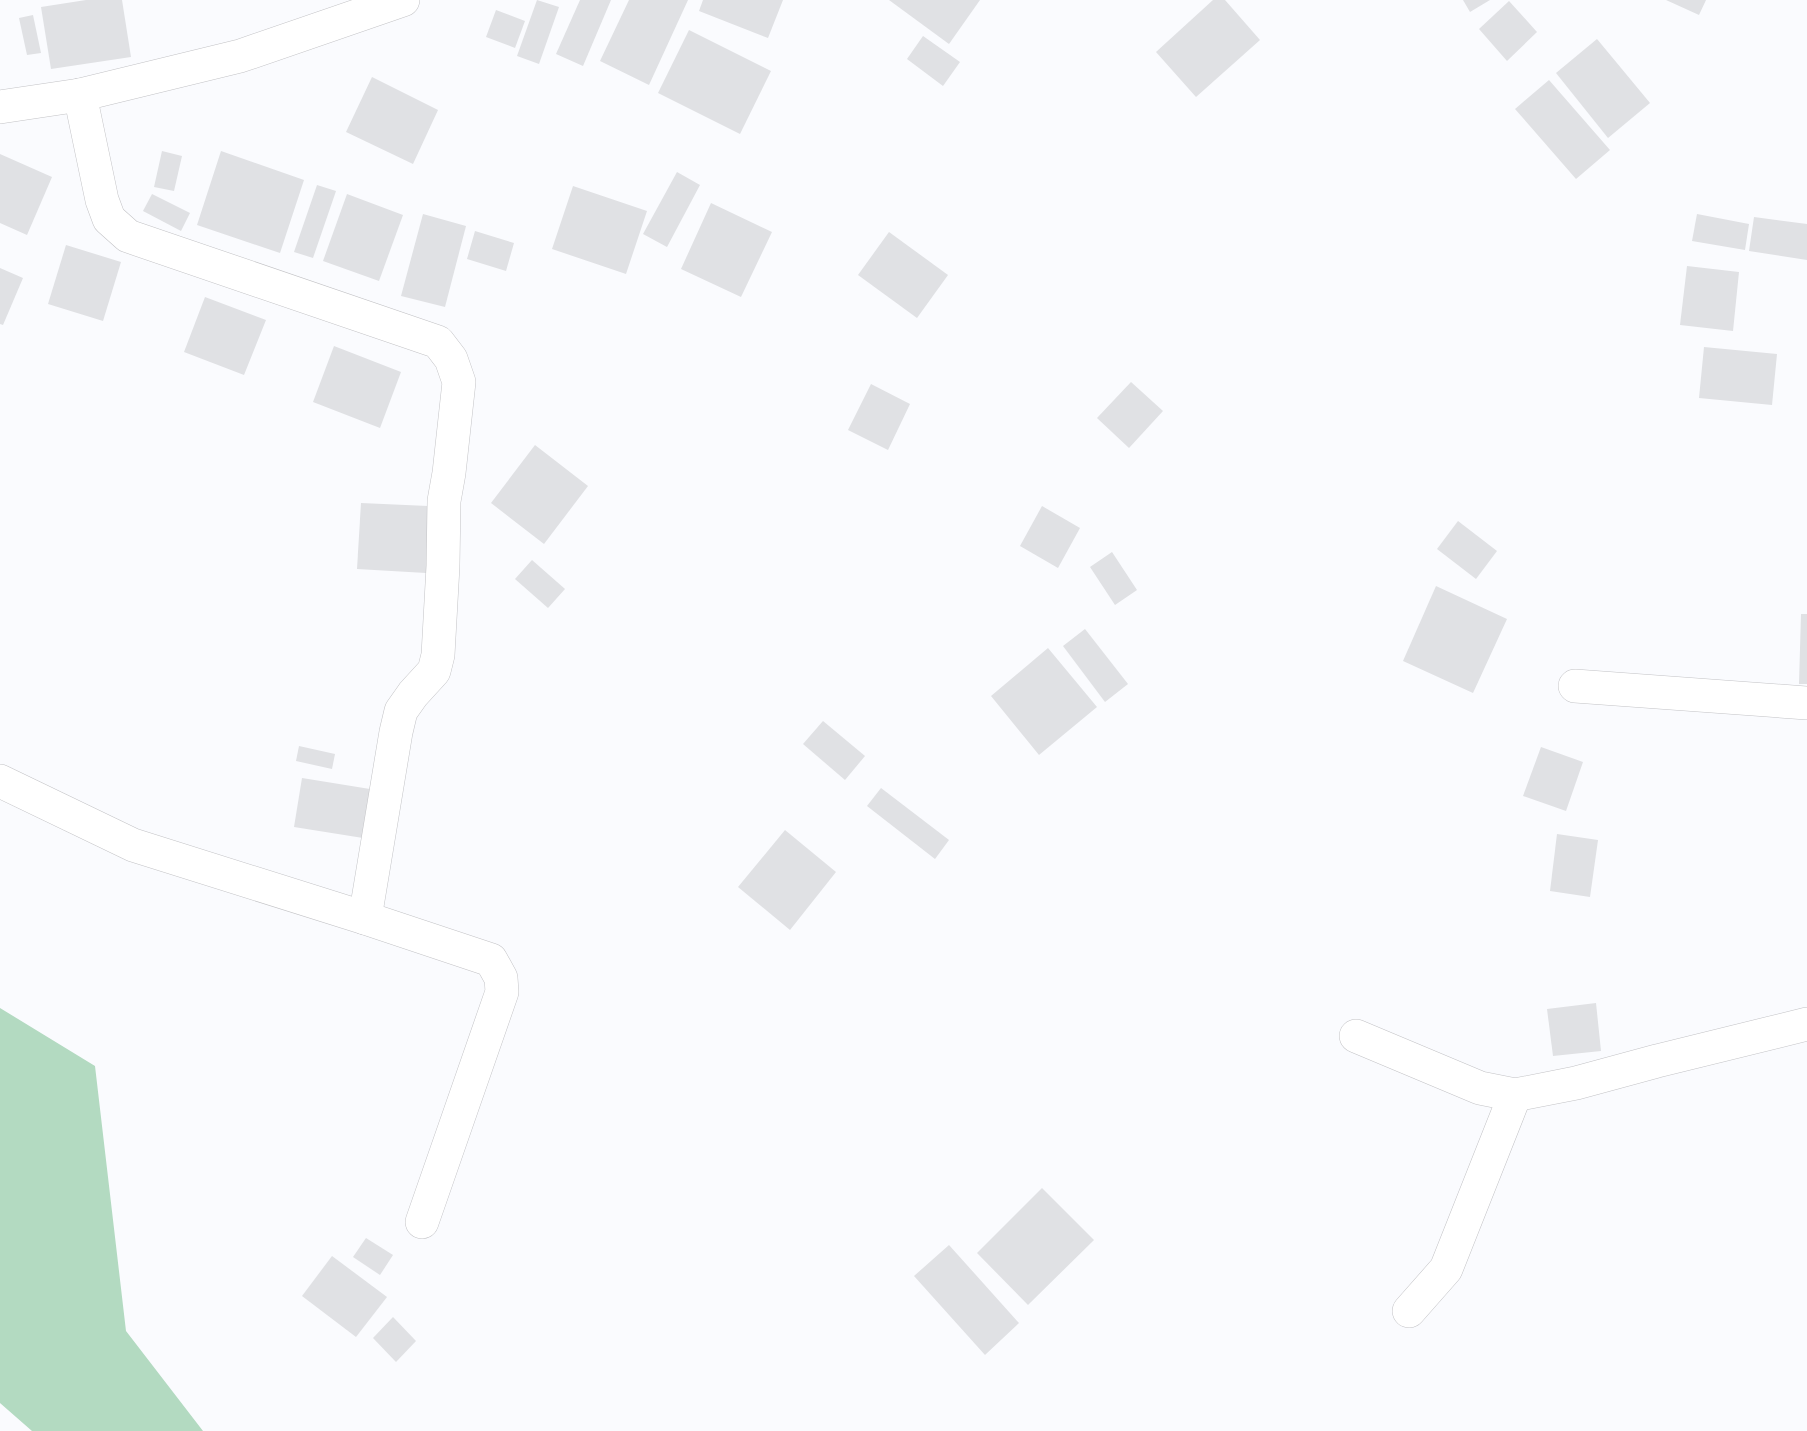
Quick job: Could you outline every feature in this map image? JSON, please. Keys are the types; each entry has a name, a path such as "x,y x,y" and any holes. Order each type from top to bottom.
{"street":[{"path":"0,107 80,95 240,56 403,0"},
{"path":"80,95 102,200 109,219 128,236 438,342 451,359 459,382 444,501 438,655 434,670 401,711 364,918"},
{"path":"1575,686 1807,703"},
{"path":"0,781 133,845 491,960 501,978 502,992 422,1222"},
{"path":"1356,1036 1480,1088 1515,1095 1576,1083 1657,1060 1807,1024"},
{"path":"1409,1311 1446,1269 1515,1095"}],"green space":[{"path":"0,1008 95,1066 126,1331 203,1431 32,1431 0,1403"}],"building":[{"path":"86,0 122,0 131,57 51,69 41,7"},
{"path":"537,0 559,7 539,64 517,56"},
{"path":"580,0 611,0 583,66 556,54"},
{"path":"629,0 688,0 649,85 600,61"},
{"path":"703,0 783,0 768,38 699,11"},
{"path":"889,0 980,0 949,44"},
{"path":"1213,0 1225,0 1260,40 1196,97 1156,52"},
{"path":"1463,0 1490,0 1470,12"},
{"path":"1666,0 1706,0 1699,15"},
{"path":"1509,1 1537,32 1507,61 1479,29"},
{"path":"496,10 525,21 515,48 486,37"},
{"path":"33,15 41,53 27,55 19,18"},
{"path":"689,30 771,71 740,134 658,93"},
{"path":"923,36 960,62 943,86 907,59"},
{"path":"1597,39 1650,103 1608,138 1556,73"},
{"path":"372,77 438,110 413,164 346,132"},
{"path":"1549,80 1610,150 1576,179 1515,109"},
{"path":"162,151 182,156 174,191 154,187"},
{"path":"221,151 304,180 280,253 197,225"},
{"path":"0,154 52,177 27,235 0,223"},
{"path":"677,172 700,185 667,247 643,234"},
{"path":"317,185 336,191 313,258 294,252"},
{"path":"573,186 647,211 626,274 552,249"},
{"path":"152,194 190,213 181,231 143,211"},
{"path":"347,194 403,215 379,281 323,261"},
{"path":"711,203 772,232 741,297 681,269"},
{"path":"423,214 466,226 445,307 401,296"},
{"path":"1697,214 1749,224 1745,250 1692,241"},
{"path":"1754,217 1807,224 1807,260 1749,251"},
{"path":"475,231 514,243 506,271 467,259"},
{"path":"889,232 948,275 917,318 858,275"},
{"path":"66,245 121,262 103,321 48,304"},
{"path":"1687,266 1739,272 1733,331 1680,325"},
{"path":"0,268 23,278 3,325 0,324"},
{"path":"205,297 266,320 244,375 184,352"},
{"path":"334,346 401,372 380,428 313,402"},
{"path":"1704,347 1777,354 1772,405 1699,398"},
{"path":"1131,382 1163,411 1129,448 1097,418"},
{"path":"871,384 910,404 888,450 848,430"},
{"path":"535,445 588,486 544,544 491,503"},
{"path":"361,503 428,506 426,573 357,569"},
{"path":"1042,506 1080,528 1058,568 1020,546"},
{"path":"1458,521 1497,551 1476,579 1437,549"},
{"path":"1112,552 1137,590 1115,605 1090,567"},
{"path":"532,560 565,589 548,608 515,579"},
{"path":"1436,586 1507,619 1473,693 1403,661"},
{"path":"1801,614 1807,614 1807,684 1799,684"},
{"path":"1085,629 1128,684 1105,702 1063,646"},
{"path":"1048,648 1097,707 1039,755 991,696"},
{"path":"823,721 865,756 845,780 803,744"},
{"path":"299,746 335,754 332,769 296,761"},
{"path":"1541,747 1583,762 1566,811 1523,796"},
{"path":"302,778 370,789 363,838 294,827"},
{"path":"881,788 949,840 935,859 867,806"},
{"path":"785,830 836,872 790,930 738,887"},
{"path":"1557,834 1598,840 1590,897 1550,891"},
{"path":"1596,1003 1601,1051 1553,1056 1547,1009"},
{"path":"1042,1188 1094,1240 1028,1305 977,1253"},
{"path":"366,1238 393,1255 380,1275 353,1257"},
{"path":"949,1245 1019,1323 985,1355 914,1276"},
{"path":"332,1256 387,1297 356,1337 302,1296"},
{"path":"393,1317 416,1341 396,1362 373,1338"}]}
